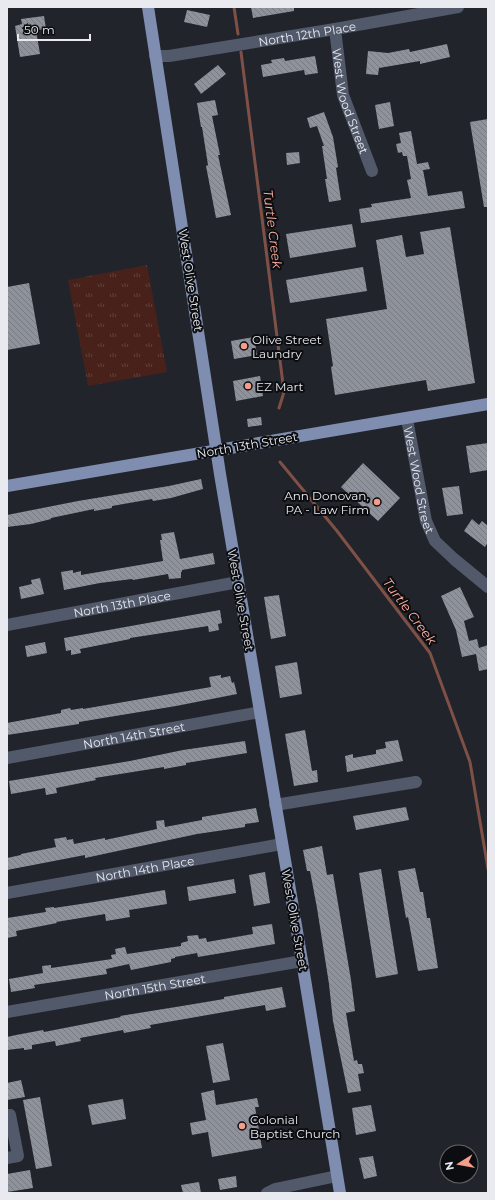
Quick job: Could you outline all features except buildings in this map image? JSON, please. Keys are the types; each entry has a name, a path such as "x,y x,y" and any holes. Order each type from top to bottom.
{"main road":[{"name":"West Olive Street","path":"148,7 216,450 340,1193"},
{"name":"North 13th Street","path":"7,486 488,404"}],"street":[{"name":"North 12th Place","path":"155,56 169,56 458,7"},
{"name":"West Wood Street","path":"335,29 343,95 372,171"},
{"name":"West Wood Street","path":"407,419 426,521 435,541 488,587"},
{"name":"North 13th Place","path":"7,625 238,582"},
{"name":"North 14th Street","path":"7,758 260,712"},
{"path":"275,805 416,782"},
{"name":"North 14th Place","path":"7,893 282,844"},
{"name":"North 15th Street","path":"7,1012 302,961"},
{"path":"7,1115 10,1115 18,1156 7,1158"},
{"path":"267,1193 275,1189 337,1176"}],"green space":[{"path":"147,265 167,372 88,386 68,280"}],"waterway":[{"name":"Turtle Creek","path":"234,7 238,34"},
{"name":"Turtle Creek","path":"241,52 284,392 279,408"},
{"name":"Turtle Creek","path":"280,462 337,531 430,653 470,762 488,869"}],"place":[{"name":"Olive Street Laundry","path":"244,346"},
{"name":"EZ Mart","path":"248,386"},
{"name":"Ann Donovan, PA - Law Firm","path":"377,502"},
{"name":"Colonial Baptist Church","path":"242,1126"}]}
